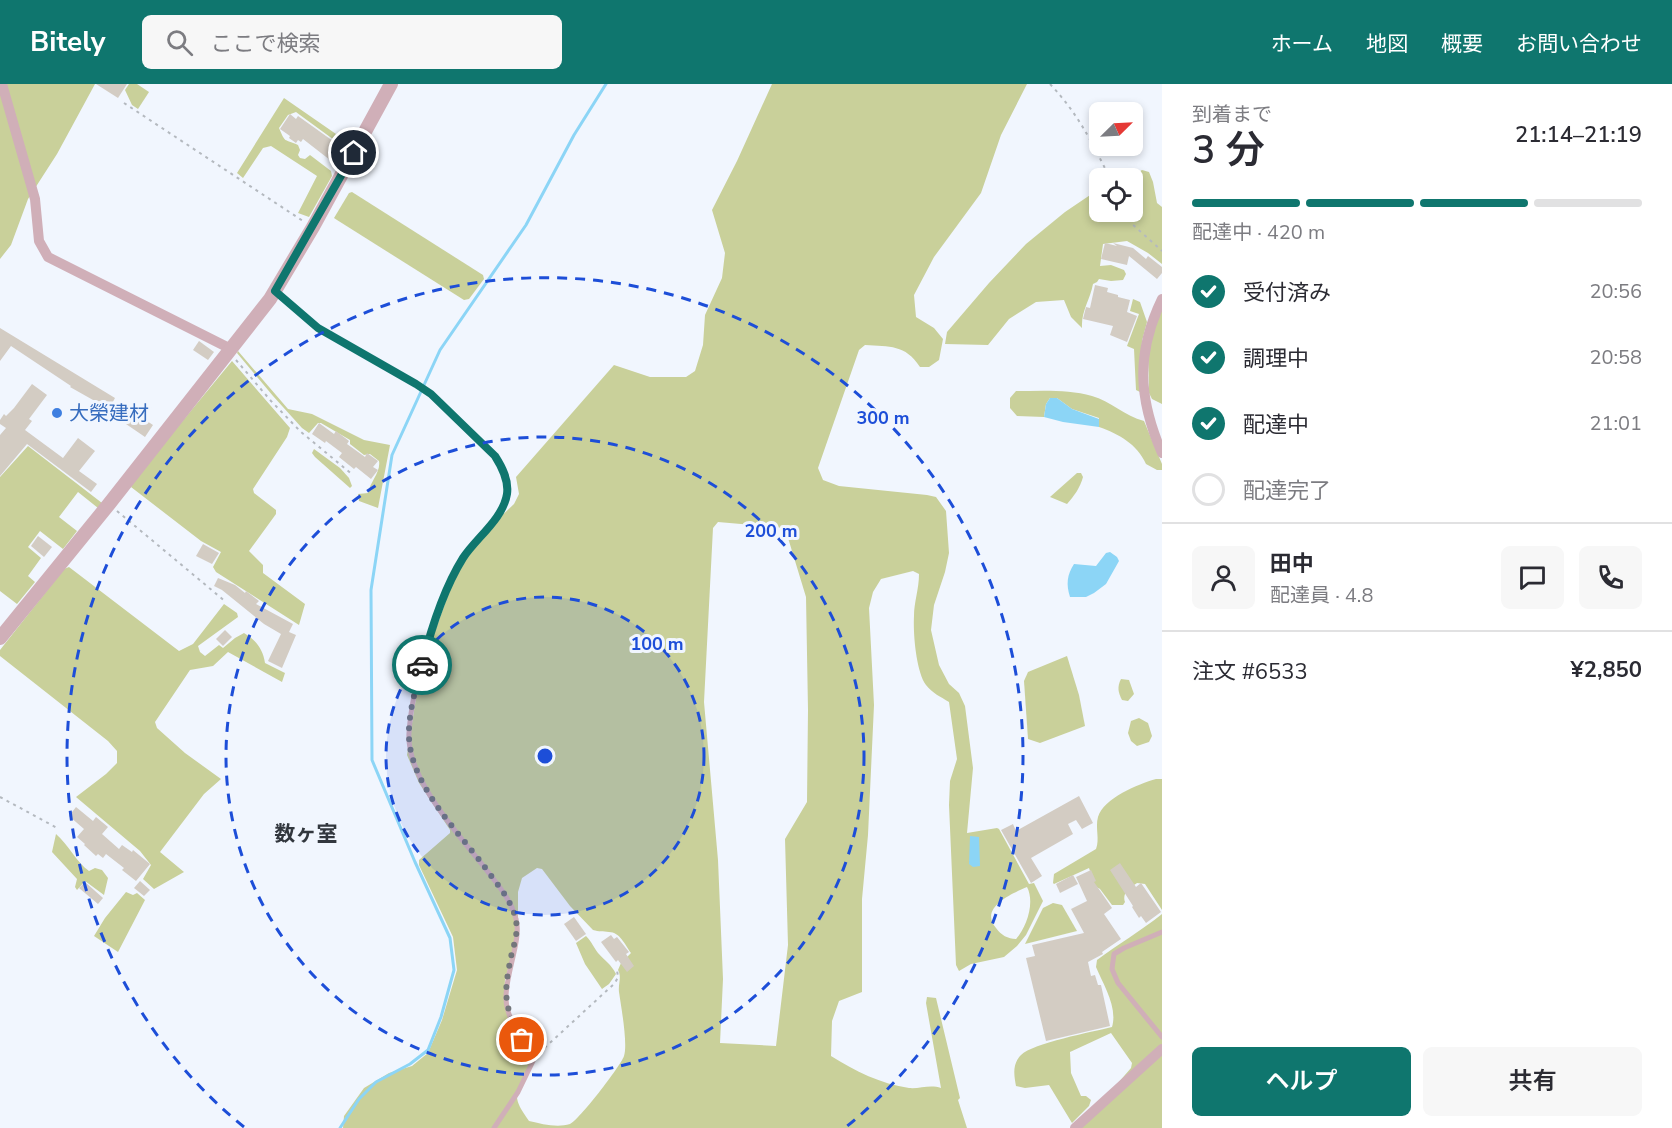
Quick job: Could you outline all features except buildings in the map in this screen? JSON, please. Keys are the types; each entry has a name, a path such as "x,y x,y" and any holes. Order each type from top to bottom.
{"street":[{"path":"2,84 35,199 39,241 48,257 230,351"},
{"path":"0,638 109,504 275,291 313,227 391,84"},
{"path":"1162,298 1145,342 1142,374 1147,406 1162,453"},
{"path":"1075,1128 1162,1049"}],"lane":[{"path":"275,291 318,328 431,394 495,456 507,481 507,493 503,507 464,556 451,579 426,651 414,698 409,735 411,757 418,776 500,888 516,919 517,930 507,980 506,1001 512,1022 532,1061 518,1092 494,1128"},
{"path":"1162,932 1114,954 1112,969 1118,983 1162,1037"}],"path":[{"path":"1050,84 1083,125 1105,168"},
{"path":"124,103 313,227"},
{"path":"1130,222 1162,251"},
{"path":"230,351 271,401 301,432 353,475"},
{"path":"109,504 226,602"},
{"path":"0,797 59,829"},
{"path":"532,1061 569,1023 615,983 618,977 616,970"}],"green space":[{"path":"0,84 95,84 57,154 28,199 11,245 0,259"},
{"path":"129,84 137,84 149,92 138,109 132,105 125,90"},
{"path":"772,84 1027,84 1001,135 981,193 934,257 914,295 916,317 934,328 943,339 939,360 929,367 920,367 909,354 896,348 865,345 859,350 818,468 823,480 839,486 936,497 946,511 949,553 934,605 931,630 939,665 949,684 959,693 965,706 973,768 967,833 999,829 1029,884 1034,883 1043,901 1026,935 1004,957 971,964 959,971 956,965 949,805 950,781 957,759 949,702 926,685 918,661 914,611 919,574 913,571 881,579 873,592 869,608 874,705 868,835 862,899 862,992 839,1001 832,1021 831,1056 859,1072 888,1083 909,1088 933,1086 941,1088 926,1003 927,997 936,998 960,1098 958,1100 967,1128 343,1128 344,1116 364,1088 389,1073 412,1066 428,1053 442,1020 457,970 453,937 419,865 419,860 450,833 450,830 419,783 407,755 416,698 428,651 453,581 467,557 493,524 514,504 519,494 516,477 614,365 650,377 686,377 695,371 703,345 705,315 722,278 725,253 712,210","holes":["718,522 785,528 806,597 807,802 785,839 788,945 776,1046 720,1043 723,979 718,860 704,702 713,528","537,868 542,869 570,906 593,930 616,934 631,953 621,963 618,970 625,1034 624,1056 590,1104 570,1124 560,1126 529,1121 517,1097 531,1058 504,1001 505,979 518,936 518,892 522,878","1027,887 1030,900 1029,914 1016,939 1005,936 992,921 991,914 994,908 1006,898"]},
{"path":"284,98 349,143 336,167 330,162 342,148 341,145 296,112 288,115 279,128 286,140 298,145 300,158 305,159 310,155 331,171 332,176 309,217 298,213 317,176 271,146 263,148 243,178 237,173"},
{"path":"1143,170 1149,172 1157,203 1162,207 1162,264 1127,241 1103,244 1100,266 1111,265 1124,270 1126,274 1123,280 1099,279 1093,284 1083,316 1082,328 1071,317 1064,300 1036,302 1009,319 988,345 945,344 947,332 989,283 1026,244 1089,196 1089,222 1143,222"},
{"path":"352,192 483,275 484,279 469,299 464,300 334,218 349,193"},
{"path":"1133,299 1140,302 1147,322 1142,341 1140,392 1136,390 1134,349 1127,346 1139,314 1130,311"},
{"path":"1162,306 1162,404 1152,399 1149,393 1148,341"},
{"path":"238,351 288,409 312,414 364,440 390,445 378,508 359,501 358,494 368,493 379,461 370,454 364,455 350,444 350,440 321,423 318,423 309,433 302,428 237,353"},
{"path":"232,361 290,428 287,437 253,489 254,493 276,510 276,514 249,551 263,565 263,573 305,604 299,625 216,572 213,567 221,552 201,541 131,487 133,481"},
{"path":"1016,391 1083,394 1099,398 1130,416 1144,421 1162,464 1162,470 1146,464 1138,451 1127,441 1099,427 1099,418 1072,409 1057,398 1050,398 1046,404 1044,417 1017,416 1010,408 1010,398"},
{"path":"28,446 102,503 98,508 78,492 59,517 77,531 63,549 40,531 28,547 41,558 28,576 35,582 17,604 0,591 0,477"},
{"path":"314,449 340,468 349,478 352,486 350,488 315,457 312,453"},
{"path":"1077,473 1081,473 1082,481 1067,504 1050,497"},
{"path":"69,567 179,651 193,644 224,604 237,613 238,617 198,646 200,652 205,656 219,645 223,648 244,633 258,645 265,663 285,673 282,682 228,652 213,666 190,670 155,722 157,728 185,753 221,779 204,794 160,852 184,872 154,889 143,879 151,865 140,851 76,797 117,763 117,751 108,741 0,656 0,650 64,569"},
{"path":"1067,656 1079,695 1085,726 1040,743 1028,739 1024,681 1028,672"},
{"path":"1121,679 1129,680 1134,694 1128,701 1122,700 1120,694"},
{"path":"1139,718 1148,723 1152,736 1149,742 1137,746 1131,741 1128,733 1131,721"},
{"path":"1162,779 1162,910 1145,884 1137,883 1126,893 1123,905 1112,905 1095,886 1089,868 1054,884 1054,874 1096,849 1098,817 1101,810 1114,798 1131,788"},
{"path":"56,834 89,871 95,868 102,870 108,878 104,895 85,881 77,890 75,887 77,879 52,852"},
{"path":"126,892 133,895 137,893 145,900 118,952 94,936"},
{"path":"1053,903 1062,905 1077,931 1025,944 1043,908"},
{"path":"1162,914 1162,1128 1079,1128 1131,1068 1132,1063 1111,1033 1070,1052 1071,1073 1081,1096 1086,1096 1091,1100 1089,1106 1072,1123 1049,1085 1025,1088 1016,1086 1014,1074 1016,1062 1021,1055 1037,1046 1112,1027 1113,1012 1106,988 1096,967 1097,960"},
{"path":"586,936 616,974 602,989 585,964 576,943"}],"water":[{"path":"1050,398 1057,398 1072,409 1099,419 1099,427 1044,417 1046,404"},
{"path":"1110,552 1119,561 1106,584 1086,597 1070,597 1068,580 1074,564 1096,566 1106,553"},
{"path":"970,836 979,837 980,866 973,867 969,864"}],"waterway":[{"path":"340,1128 359,1099 376,1082 410,1064 428,1050 441,1017 454,970 450,938 372,760 371,590 392,455 440,350 526,225 574,135 606,84"}],"way so far":[{"path":"422,665 414,698 409,735 411,757 418,776 500,888 516,919 517,930 507,980 506,1001 512,1022 522,1040"}],"place":[{"name":"大榮建材","path":"57,413"}],"district":[{"name":"数ヶ室","path":"306,834"}],"route":[{"path":"354,153 275,291 318,328 431,394 495,456 507,481 507,493 503,507 464,556 451,579 422,665"}]}
